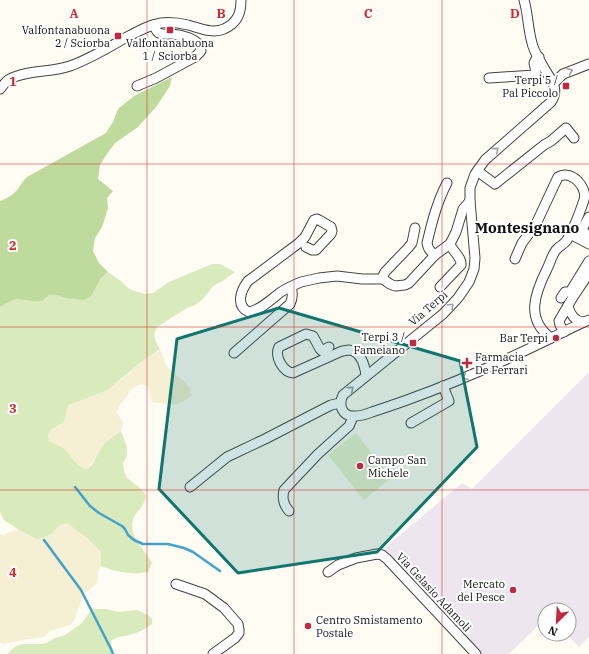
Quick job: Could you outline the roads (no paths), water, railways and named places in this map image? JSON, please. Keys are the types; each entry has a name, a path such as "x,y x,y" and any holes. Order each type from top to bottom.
{"street":[{"path":"0,89 9,79 24,74 52,71 70,67 142,29 154,25 170,22 208,30 217,31 224,29 232,25 239,15 241,0"},
{"path":"524,0 532,44 543,66 554,83 563,74 589,64"},
{"path":"137,86 156,78 195,57 201,51 200,45 194,41 172,34 160,34 157,32 154,25"},
{"path":"489,78 535,75 536,72 534,63 539,57"},
{"name":"Via Terpi","path":"340,403 343,395 443,314 458,298 469,282 474,269 475,258 470,188 475,174 485,160 551,102 556,92 554,83"},
{"path":"478,170 495,184 566,128 574,138"},
{"path":"515,259 522,243 536,224 557,178 564,175 576,179 585,194 581,207 570,234 564,244 555,245 552,257 540,284 535,303 537,320 543,330 551,338"},
{"path":"435,255 430,251 427,243 435,210 447,183"},
{"path":"306,246 312,250 316,250 331,234 331,227 317,219 314,220 305,237 299,243 248,281 243,288 240,300 241,306 246,311 248,312 261,307 282,292 301,282 331,276 362,280 383,279 395,286 405,285 409,283 435,255 450,244 456,232 463,209 470,201"},
{"path":"589,217 581,231 589,235"},
{"path":"383,279 385,272 412,243 415,228"},
{"path":"570,234 589,244"},
{"path":"440,287 462,263 451,249 450,244"},
{"path":"561,298 565,292 570,292 589,261"},
{"path":"564,332 559,321 589,273"},
{"path":"234,353 290,304 293,293 291,287"},
{"path":"568,306 573,317 577,320 586,321"},
{"path":"190,487 227,457 331,405 340,403 344,413 353,417 360,416 466,377 586,321"},
{"path":"330,347 322,350 320,349 313,336 306,334 279,348 277,350 277,356 286,371 293,373 342,351 350,350 362,359 366,376"},
{"path":"411,423 448,401 443,386"},
{"path":"289,511 283,500 284,490 318,454 349,426 353,417"},
{"name":"Via Gelasio Adamoli","path":"328,572 338,564 356,558 377,554 382,555 476,654"},
{"path":"176,584 205,594 224,608 238,624 239,633 236,638 213,654"}],"waterway":[{"path":"75,487 90,506 122,526 128,535 134,540 143,544 168,544 184,548 193,552 220,571"},
{"path":"44,540 81,590 113,654"}],"place":[{"name":"Valfontanabuona 1 / Sciorba","path":"170,30"},
{"name":"Valfontanabuona 2 / Sciorba","path":"118,36"},
{"name":"Terpi 5 / Pal Piccolo","path":"566,86"},
{"name":"Bar Terpi","path":"556,338"},
{"name":"Terpi 3 / Fameiano","path":"413,343"},
{"name":"Farmacia De Ferrari","path":"467,363"},
{"name":"Campo San Michele","path":"360,466"},
{"name":"Mercato del Pesce","path":"513,590"},
{"name":"Centro Smistamento Postale","path":"308,626"}],"district":[{"name":"Montesignano","path":"527,227"}]}
